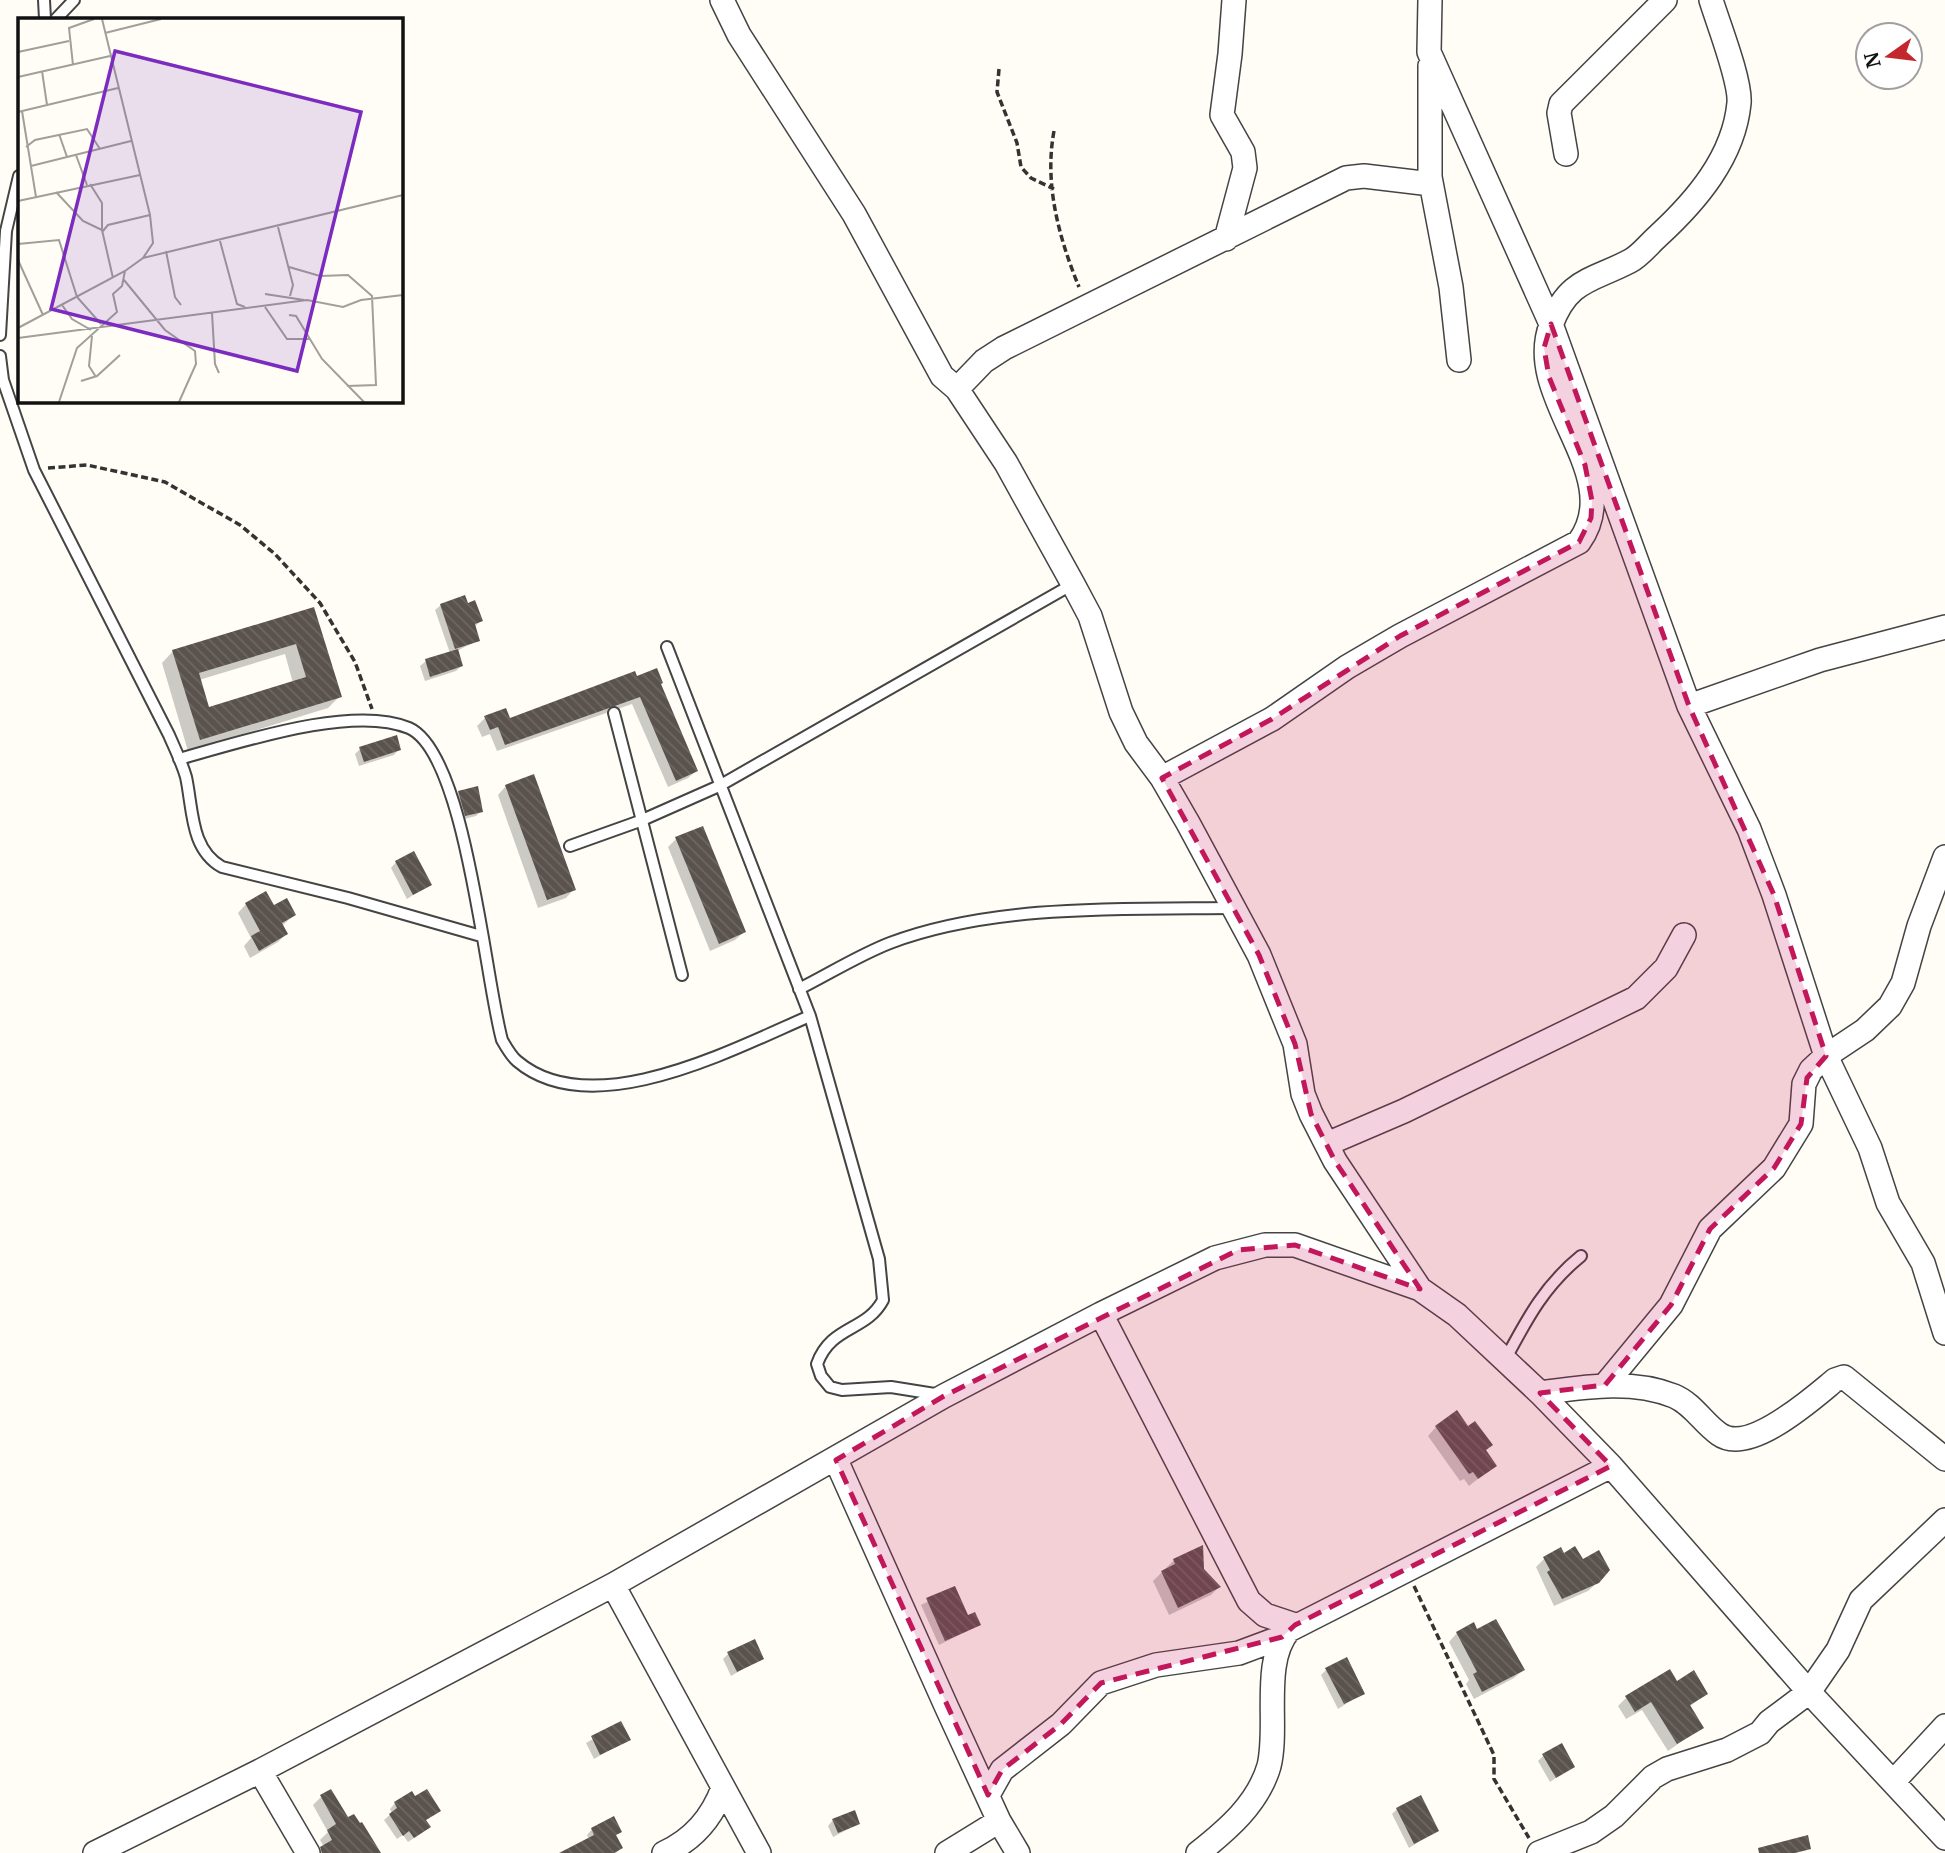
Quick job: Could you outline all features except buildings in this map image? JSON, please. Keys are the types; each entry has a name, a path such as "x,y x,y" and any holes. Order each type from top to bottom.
{"street":[{"path":"722,0 739,34 854,214 942,376 957,389 1006,463 1073,584 1096,632 1121,712 1136,743 1162,778 1259,955 1295,1044 1303,1094 1335,1161 1420,1289"},
{"path":"1226,239 1245,167 1243,152 1222,115 1234,0"},
{"path":"1430,0 1431,184 1451,287 1458,360"},
{"path":"1566,155 1559,113 1561,104 1665,0"},
{"path":"1162,778 1272,719 1347,667 1400,636 1578,542 1591,518 1592,500 1585,465 1549,377 1544,348 1551,324 1571,289 1636,257 1692,204 1712,176 1734,125 1739,100 1711,0"},
{"path":"1429,52 1551,324 1689,706 1749,829 1826,1056 1870,1148 1888,1203 1923,1263 1945,1333"},
{"path":"957,389 984,361 1004,348 1346,178 1364,176 1431,184"},
{"path":"1689,706 1820,660 1945,626"},
{"path":"1605,1385 1671,1305 1710,1229 1774,1168 1801,1125 1807,1078 1826,1056 1865,1030 1890,1006 1903,982 1919,926 1945,858"},
{"path":"1327,1144 1404,1111 1636,998 1666,968 1684,935"},
{"path":"95,1853 260,1771 613,1585 836,1460 943,1396 1216,1258 1265,1245 1296,1245 1420,1289 1457,1315 1540,1393 1611,1466 1809,1692 1945,1838"},
{"path":"1101,1314 1249,1601 1289,1631"},
{"path":"1540,1393 1605,1385 1653,1389 1686,1402 1718,1434 1729,1439 1780,1424 1835,1380 1844,1377 1945,1459"},
{"path":"836,1460 999,1821 1018,1853"},
{"path":"988,1795 1002,1770 1061,1724 1101,1683 1156,1665 1239,1653 1328,1613 1611,1466"},
{"path":"1534,1847 1591,1832 1614,1816 1653,1777 1667,1769 1752,1739 1769,1722 1809,1692 1838,1650 1861,1600 1945,1520"},
{"path":"613,1585 759,1853"},
{"path":"1198,1853 1245,1810 1265,1776 1272,1746 1274,1678 1289,1631"},
{"path":"1894,1781 1945,1726"},
{"path":"260,1771 308,1853"},
{"path":"664,1853 687,1841 703,1826 718,1804 723,1788"},
{"path":"947,1853 999,1821"}],"lane":[{"path":"44,0 45,18"},
{"path":"57,18 74,0"},
{"path":"0,335 3,228 18,179"},
{"path":"0,356 3,380 34,471 180,759 198,839 209,859 222,867 348,898 481,936"},
{"path":"570,846 639,821 719,786 1073,584"},
{"path":"667,647 810,1016 882,1278 883,1300 878,1310 869,1319 836,1335 821,1352 817,1364 821,1376 830,1387 842,1390 891,1387 943,1396"},
{"path":"614,713 639,821 682,975"},
{"path":"180,759 286,732 349,720 377,721 411,729 432,749 456,812 502,1040 516,1060 539,1075 589,1086 631,1084 706,1060 810,1016"},
{"path":"799,989 888,943 971,921 1098,910 1234,908"},
{"path":"1505,1360 1556,1276 1581,1256"}],"path":[{"path":"999,69 997,92 1017,143 1021,167 1031,178 1054,189"},
{"path":"1054,131 1051,147 1054,215 1063,249 1087,305"},
{"path":"34,471 87,465 159,481 173,485 240,525 275,554 320,603 355,662 377,721"},
{"path":"1407,1571 1494,1755 1494,1779 1534,1847"}],"highlighted area":[{"path":"1551,324 1689,706 1774,895 1826,1056 1807,1078 1801,1124 1774,1168 1710,1229 1671,1305 1605,1385 1540,1393 1611,1466 1295,1625 1282,1637 1101,1683 1061,1724 1002,1770 988,1795 836,1460 944,1396 1238,1250 1295,1245 1420,1289 1335,1161 1311,1114 1295,1044 1259,955 1162,778 1272,719 1400,636 1579,542 1591,518 1592,501 1585,465 1549,377 1544,348"}]}
